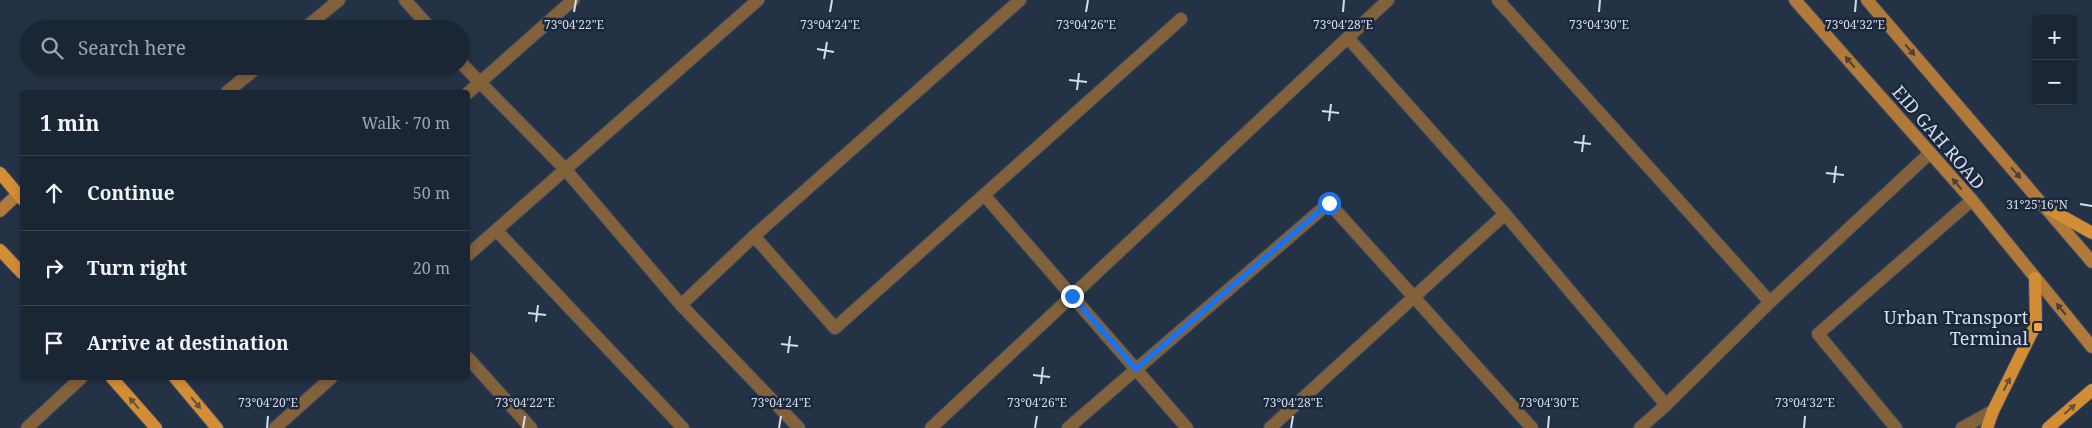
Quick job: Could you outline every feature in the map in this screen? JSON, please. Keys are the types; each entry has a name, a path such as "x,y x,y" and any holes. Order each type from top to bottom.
{"main road":[{"name":"EID GAH ROAD","path":"1795,0 1972,200 2092,347"},
{"name":"EID GAH ROAD","path":"1867,0 2092,262"},
{"path":"0,172 20,197 0,211"},
{"path":"2044,206 2092,234"},
{"path":"0,250 20,271"},
{"path":"1987,428 1993,410 2036,324 2036,278"},
{"path":"114,380 156,428"},
{"path":"177,380 217,428"},
{"path":"2048,428 2092,390"}],"street":[{"path":"315,20 339,0"},
{"path":"405,0 423,20"},
{"path":"470,91 573,0"},
{"path":"470,253 758,0"},
{"path":"681,305 754,236 1020,0"},
{"path":"931,428 1388,0"},
{"path":"1498,0 1770,302"},
{"path":"754,236 835,328 1182,20"},
{"path":"1348,38 1505,214 1666,405"},
{"path":"470,73 565,169 681,305 799,428"},
{"path":"230,90 248,75"},
{"path":"1640,428 1666,405 1770,302 1930,153"},
{"path":"985,196 1187,428"},
{"path":"1896,428 1818,334 1972,200"},
{"path":"1068,428 1329,203 1532,428"},
{"path":"1270,428 1505,214"},
{"path":"496,230 683,428"},
{"path":"470,360 532,428"},
{"path":"27,428 79,380"},
{"path":"275,428 329,380"},
{"path":"1962,428 1993,410"}],"place":[{"name":"Urban Transport Terminal","path":"2038,327"}],"route":[{"path":"1072,296 1136,369 1329,203"}]}
